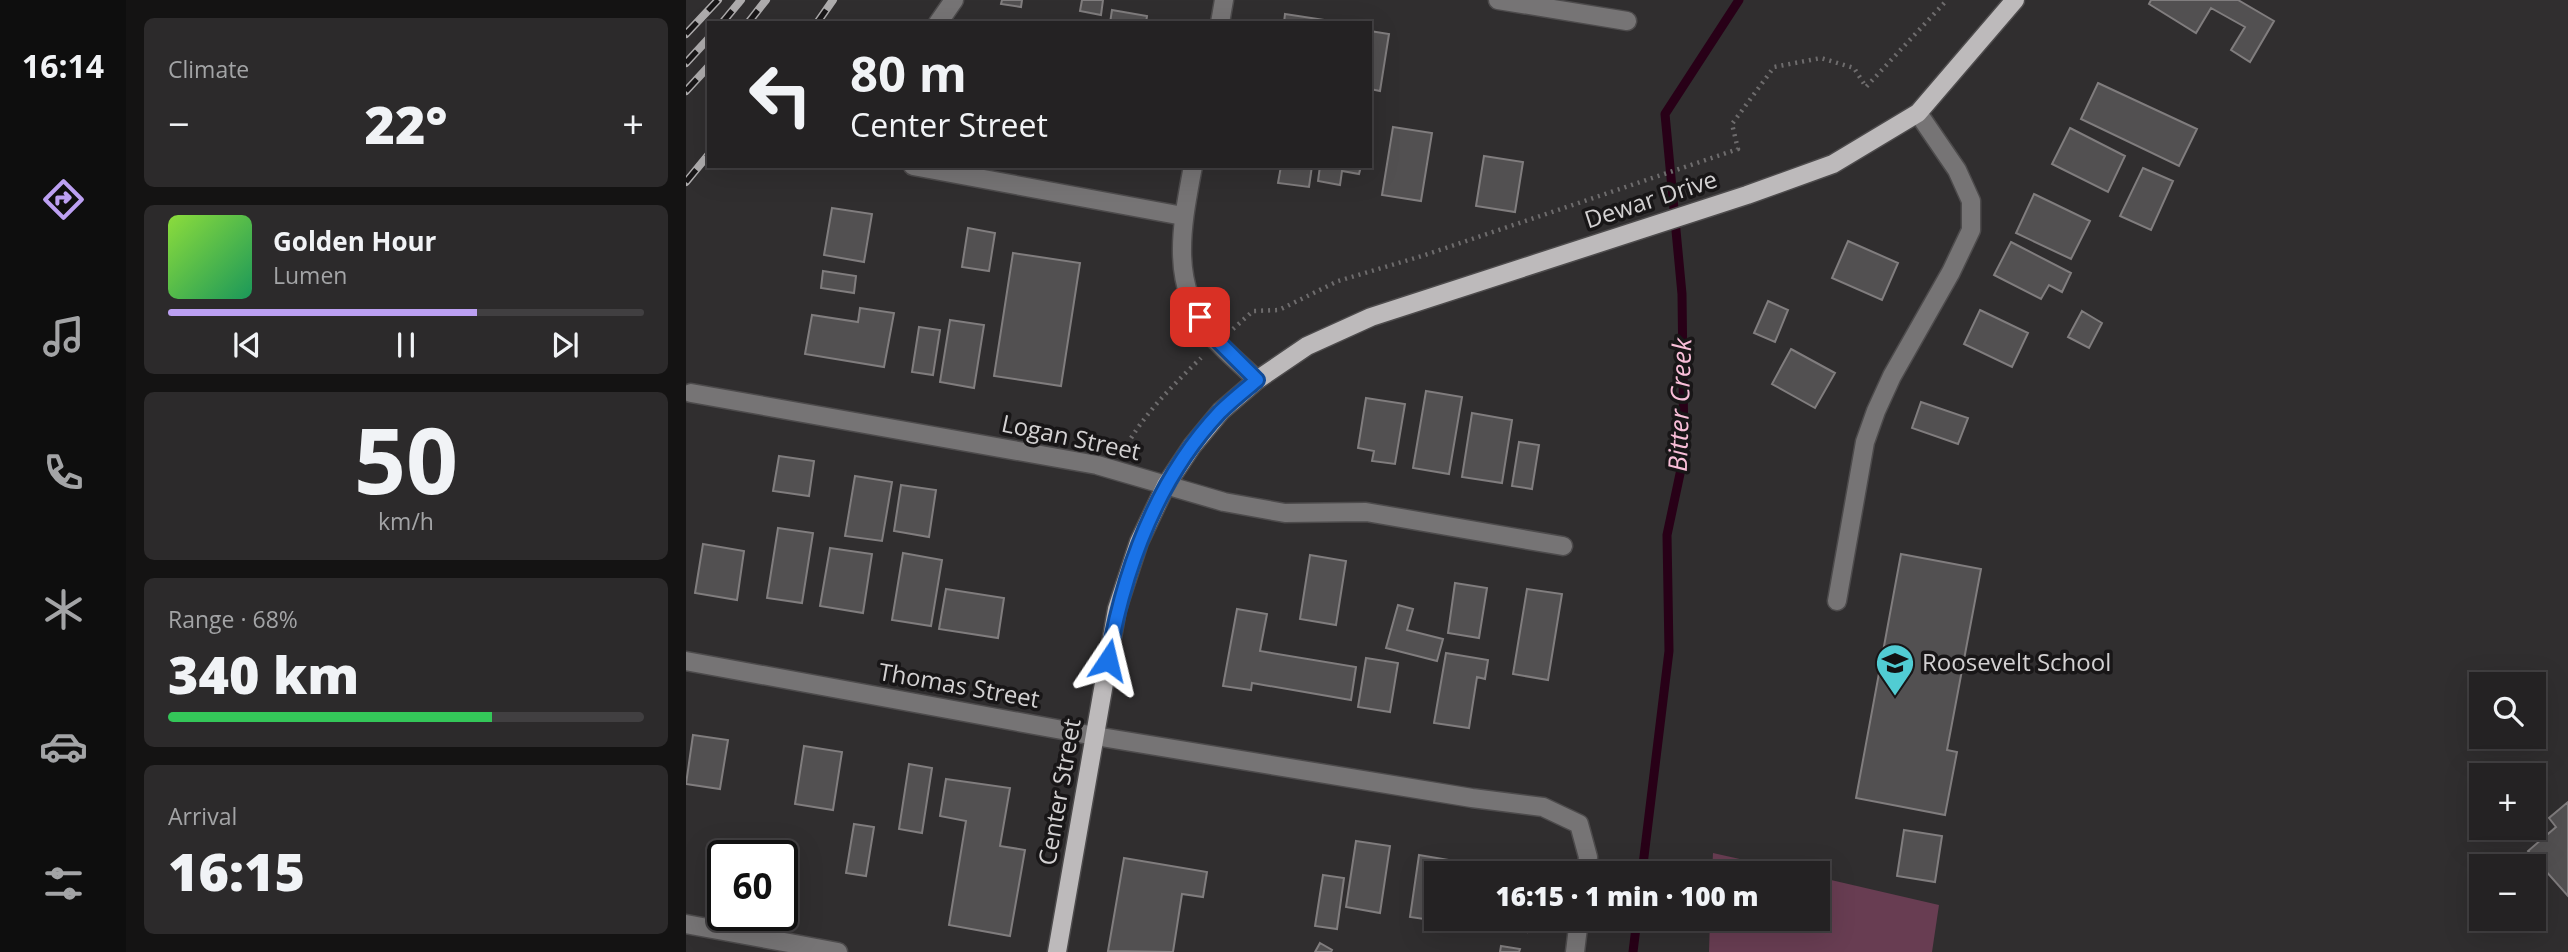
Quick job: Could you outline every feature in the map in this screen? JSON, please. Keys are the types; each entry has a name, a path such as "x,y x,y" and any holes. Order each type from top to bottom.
{"main road":[{"name":"Dewar Drive","path":"1257,380 1307,346 1371,317 1747,195 1833,164 1918,113 2015,0"},
{"name":"Center Street","path":"1057,952 1117,609 1139,542 1166,485 1192,446 1221,411 1257,380"}],"street":[{"path":"939,21 954,0"},
{"path":"1220,21 1224,0"},
{"path":"1498,0 1627,22"},
{"path":"1838,601 1865,442 1875,411 1971,230 1971,201 1957,170 1918,113"},
{"path":"924,168 1183,216"},
{"path":"1193,168 1183,216 1181,262 1190,301 1210,333 1257,380"},
{"name":"Logan Street","path":"691,393 1097,465 1224,502 1285,513 1366,512 1563,546"},
{"name":"Thomas Street","path":"686,661 1095,736 1472,798 1543,807 1579,824 1587,861"},
{"path":"686,924 838,952"},
{"path":"1575,952 1578,931"}],"path":[{"path":"1422,256 1738,149 1732,124 1774,67 1821,58 1854,68 1867,88 1947,0"}],"shaded area":[{"path":"1713,853 1749,861 1713,861"},
{"path":"1830,880 1939,905 1932,952 1709,952 1710,931 1830,931"}],"building":[{"path":"1002,0 1022,0 1021,7 1001,4"},
{"path":"1082,0 1103,0 1101,15 1080,11"},
{"path":"2151,0 2238,0 2274,21 2250,62 2231,50 2245,27 2211,8 2196,33 2149,4"},
{"path":"1112,10 1147,16 1146,21 1110,21"},
{"path":"1285,14 1331,21 1284,21"},
{"path":"1372,31 1389,34 1380,91 1372,89"},
{"path":"2098,83 2197,129 2179,166 2081,119"},
{"path":"1393,127 1432,133 1421,201 1382,195"},
{"path":"2070,128 2125,156 2108,192 2052,164"},
{"path":"1484,156 1523,162 1515,212 1476,206"},
{"path":"1281,168 1312,168 1309,187 1278,183"},
{"path":"1320,168 1360,168 1359,174 1342,171 1340,185 1318,181"},
{"path":"2143,168 2173,181 2151,230 2120,216"},
{"path":"2034,194 2090,221 2071,259 2016,233"},
{"path":"832,208 872,214 864,262 824,255"},
{"path":"968,228 995,233 989,271 962,267"},
{"path":"1848,241 1898,263 1882,300 1832,278"},
{"path":"2011,242 2071,273 2062,292 2049,285 2041,299 1994,275"},
{"path":"1013,253 1080,263 1061,386 994,376"},
{"path":"823,271 856,276 854,293 821,288"},
{"path":"1768,301 1788,310 1775,342 1754,333"},
{"path":"860,308 894,313 884,367 805,354 812,315 858,322"},
{"path":"1980,310 2028,333 2012,367 1964,344"},
{"path":"2082,311 2102,323 2089,348 2068,337"},
{"path":"950,320 984,325 974,388 940,382"},
{"path":"919,327 940,330 933,375 912,372"},
{"path":"1791,349 1835,373 1815,408 1772,384"},
{"path":"1426,391 1462,397 1449,474 1413,468"},
{"path":"1366,398 1405,404 1395,464 1372,461 1374,451 1358,448"},
{"path":"1921,402 1968,418 1958,444 1912,428"},
{"path":"1472,413 1512,420 1502,483 1462,477"},
{"path":"1519,442 1539,445 1532,489 1512,486"},
{"path":"779,456 814,461 809,496 773,491"},
{"path":"855,476 892,482 882,541 845,536"},
{"path":"901,485 936,490 929,537 894,531"},
{"path":"778,528 813,533 802,603 767,598"},
{"path":"703,544 744,551 737,600 695,593"},
{"path":"830,548 872,554 863,613 820,606"},
{"path":"903,553 942,560 931,626 892,620"},
{"path":"1901,554 1981,569 1947,750 1957,752 1945,815 1856,798"},
{"path":"1310,555 1346,561 1336,625 1300,619"},
{"path":"1455,583 1487,588 1479,638 1448,633"},
{"path":"946,589 1004,598 998,638 939,629"},
{"path":"1527,589 1562,594 1548,680 1513,674"},
{"path":"1398,605 1413,609 1407,630 1443,639 1437,661 1386,648"},
{"path":"1237,609 1267,614 1260,651 1356,667 1351,700 1252,683 1251,690 1223,686"},
{"path":"1446,653 1488,660 1485,679 1477,677 1469,728 1434,723"},
{"path":"1366,658 1398,663 1390,712 1358,707"},
{"path":"693,735 728,740 720,789 686,784"},
{"path":"804,746 842,752 833,810 795,804"},
{"path":"909,764 932,768 922,833 899,829"},
{"path":"946,779 1010,788 1000,846 1025,850 1010,936 949,925 966,821 940,816"},
{"path":"2568,802 2568,896 2546,871 2546,854 2531,854 2528,851 2541,840 2546,840 2546,836 2556,827 2549,818"},
{"path":"854,824 874,827 866,876 846,873"},
{"path":"1904,830 1942,836 1935,882 1897,876"},
{"path":"1356,841 1390,846 1380,913 1346,907"},
{"path":"1419,855 1455,861 1424,861 1424,919 1410,917"},
{"path":"1124,858 1207,872 1203,897 1182,894 1173,952 1108,951"},
{"path":"1323,875 1344,878 1337,929 1315,926"},
{"path":"1320,943 1332,950 1331,952 1315,952"},
{"path":"1501,946 1520,949 1519,952 1500,952"}],"waterway":[{"name":"Bitter Creek","path":"1643,861 1669,651 1667,535 1684,455 1682,294 1665,114 1739,0"},
{"name":"Bitter Creek","path":"1633,952 1636,931"}],"railway":[{"path":"686,34 718,0"},
{"path":"724,21 741,0"},
{"path":"750,21 766,0"},
{"path":"818,21 833,0"},
{"path":"686,63 707,40"},
{"path":"686,91 707,68"},
{"path":"686,182 707,156"}],"place":[{"name":"Roosevelt School","path":"1895,697"}],"route":[{"path":"1108,660 1117,609 1139,542 1166,485 1192,446 1221,411 1257,380 1210,333 1200,317"}]}
